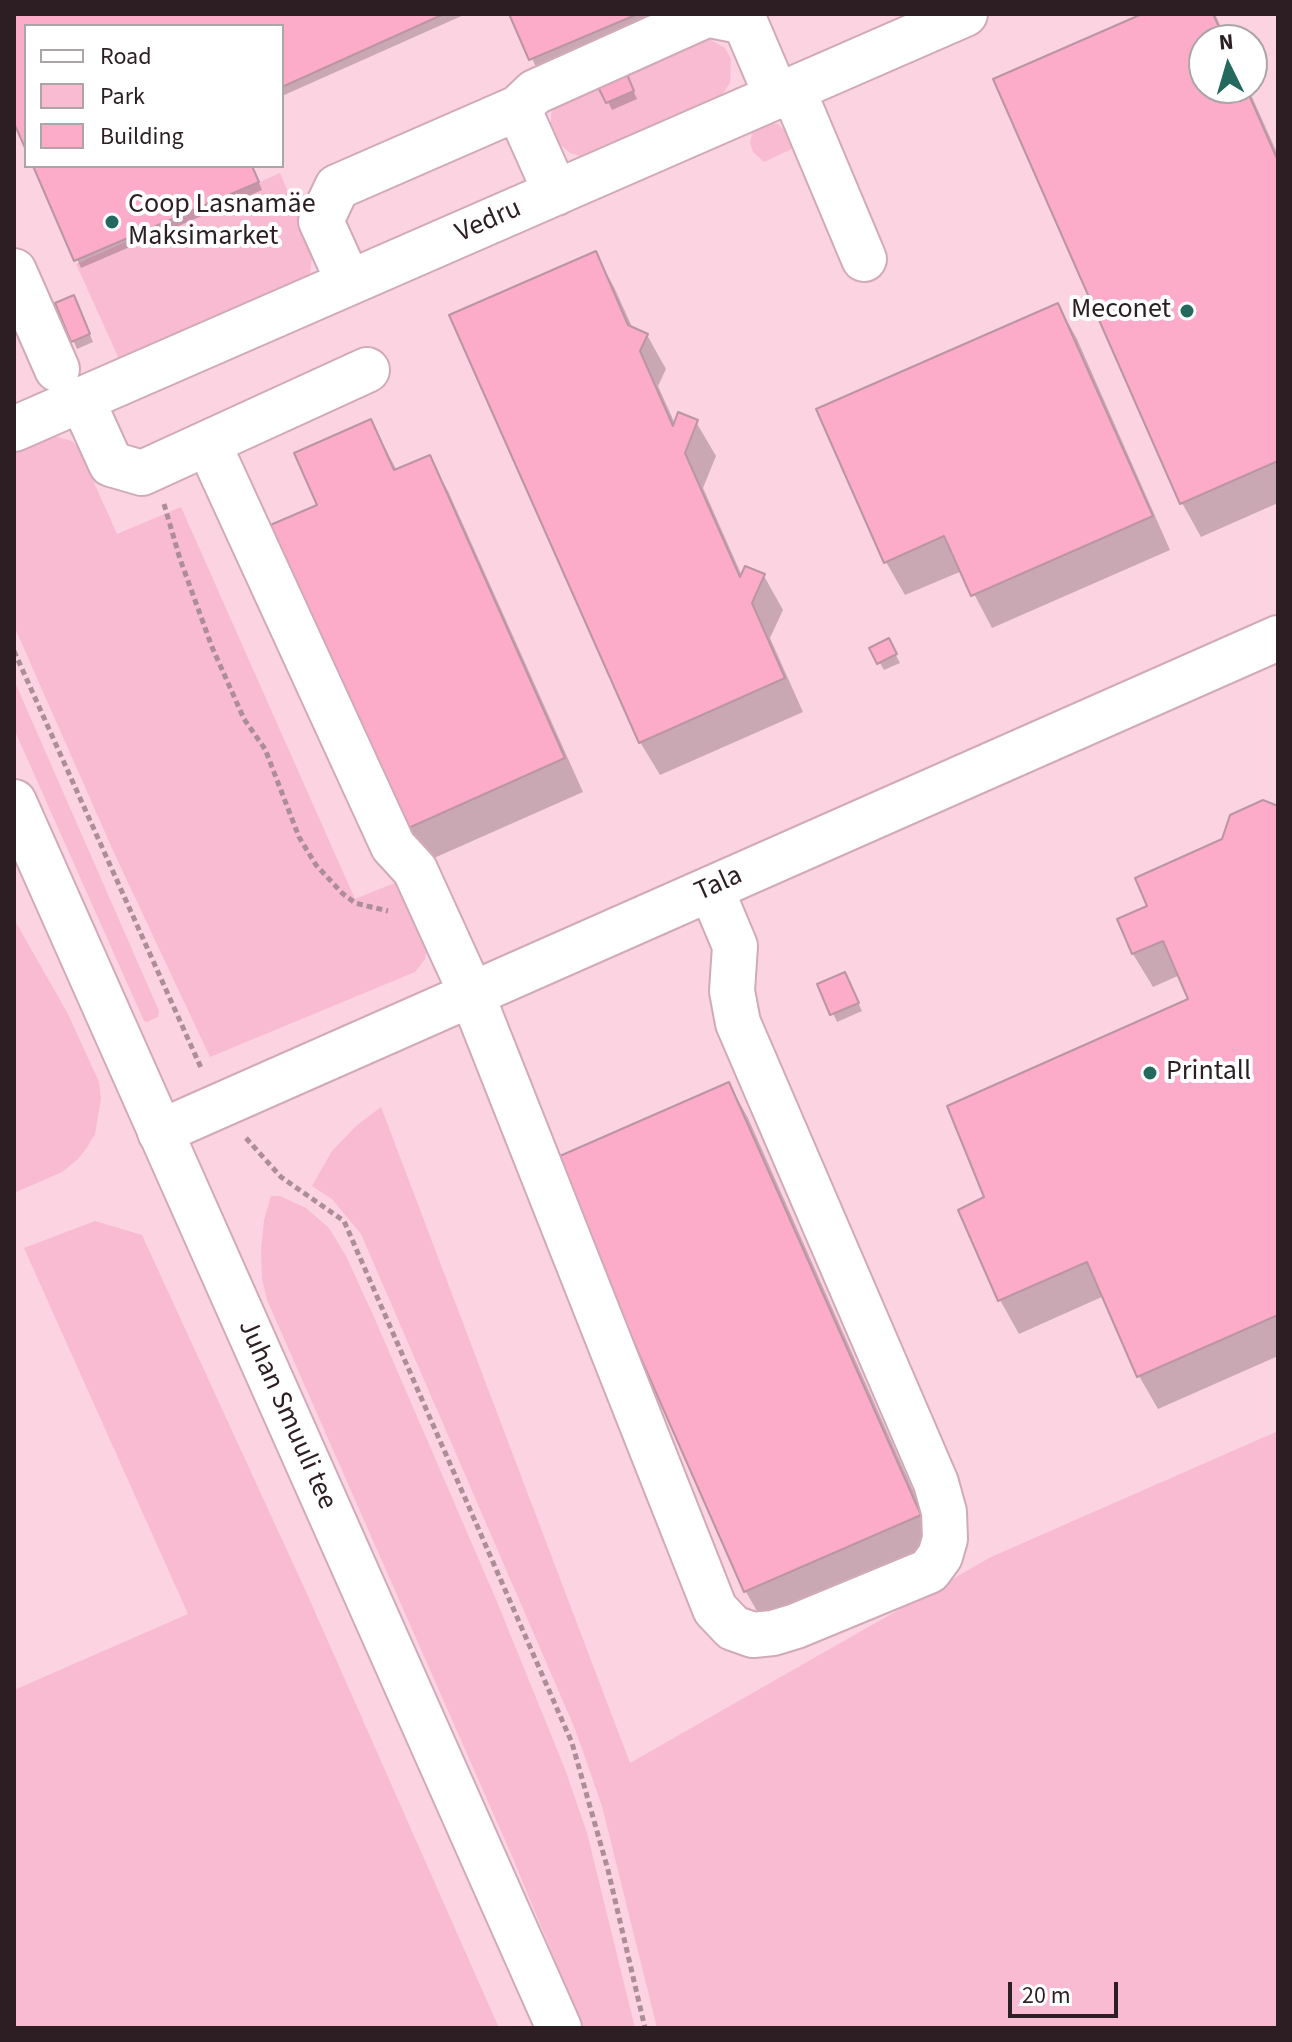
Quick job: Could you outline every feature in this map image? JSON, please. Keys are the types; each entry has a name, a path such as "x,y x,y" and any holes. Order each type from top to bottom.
{"street":[{"name":"Vedru","path":"14,429 70,384 349,283 785,93 894,28 965,14"},
{"path":"349,283 321,221 337,187 518,108 535,92 704,15 745,22 785,93 864,259"},
{"path":"518,108 556,193"},
{"path":"14,271 111,464 142,473 367,370"},
{"path":"208,443 393,846 415,870 472,995 715,1609 733,1628 753,1635 796,1626 929,1571 940,1556 945,1539 944,1512 936,1483 738,1023 732,991 735,946 711,889"},
{"name":"Tala","path":"160,1132 1278,638"},
{"name":"Juhan Smuuli tee","path":"14,802 559,2028"}],"path":[{"path":"154,467 180,559 212,647 244,719 265,749 299,837 316,865 355,903 440,924"},
{"path":"14,651 219,1107 281,1177 344,1221 572,1743 608,1870 645,2028"}],"green space":[{"path":"704,36 725,48 731,59 730,83 715,100 591,154 580,156 570,153 555,140 551,114 557,102"},
{"path":"767,123 778,124 794,148 764,162 753,152 750,143 753,129"},
{"path":"280,173 313,250 310,273 304,279 120,361 76,264"},
{"path":"54,436 72,441 78,447 117,534 181,507 355,899 402,880 428,945 425,959 415,972 210,1057 115,855 14,626 14,452"},
{"path":"14,680 159,1011 158,1017 147,1022 14,729"},
{"path":"14,919 68,1014 99,1082 101,1099 95,1134 77,1160 62,1172 14,1193"},
{"path":"381,1107 630,1763 991,1557 1278,1431 1278,2028 657,2028 602,1806 575,1729 361,1234 332,1199 312,1186 332,1151 356,1126"},
{"path":"271,1196 280,1196 306,1208 329,1228 346,1256 374,1317 495,1597 565,1769 587,1833 635,2028 583,2028 512,1856 267,1300 262,1279 261,1251 264,1220"},
{"path":"95,1221 142,1235 308,1596 499,2028 14,2028 14,1690 188,1614 24,1248"}],"building":[{"path":"14,14 444,14 284,86 284,24 24,24 24,146 14,123"},
{"path":"509,14 638,14 529,60"},
{"name":"Meconet","path":"1142,14 1213,14 1218,24 1188,24 1188,104 1253,104 1278,161 1278,461 1180,504 993,79"},
{"path":"626,72 634,91 606,103 597,85"},
{"name":"Coop Lasnamäe Maksimarket","path":"34,168 253,168 259,182 74,261"},
{"path":"596,251 628,325 648,334 640,351 673,426 678,412 698,420 685,453 740,577 745,566 765,574 752,603 785,678 639,743 449,315"},
{"path":"74,295 90,334 71,342 55,303"},
{"path":"1058,303 1153,516 971,596 944,536 884,563 816,409"},
{"path":"371,419 394,470 430,455 565,758 404,830 268,526 317,505 294,453"},
{"path":"889,638 897,654 877,664 869,648"},
{"name":"Printall","path":"1263,800 1278,806 1278,1315 1137,1377 1087,1262 998,1301 958,1210 984,1197 947,1106 1188,999 1163,941 1132,954 1117,919 1147,906 1135,878 1222,839 1230,815"},
{"path":"845,972 859,1003 830,1015 817,984"},
{"path":"729,1082 921,1515 744,1592 553,1159"}],"place":[{"name":"Coop Lasnamäe Maksimarket","path":"112,222"},
{"name":"Meconet","path":"1187,311"},
{"name":"Printall","path":"1150,1073"}]}
